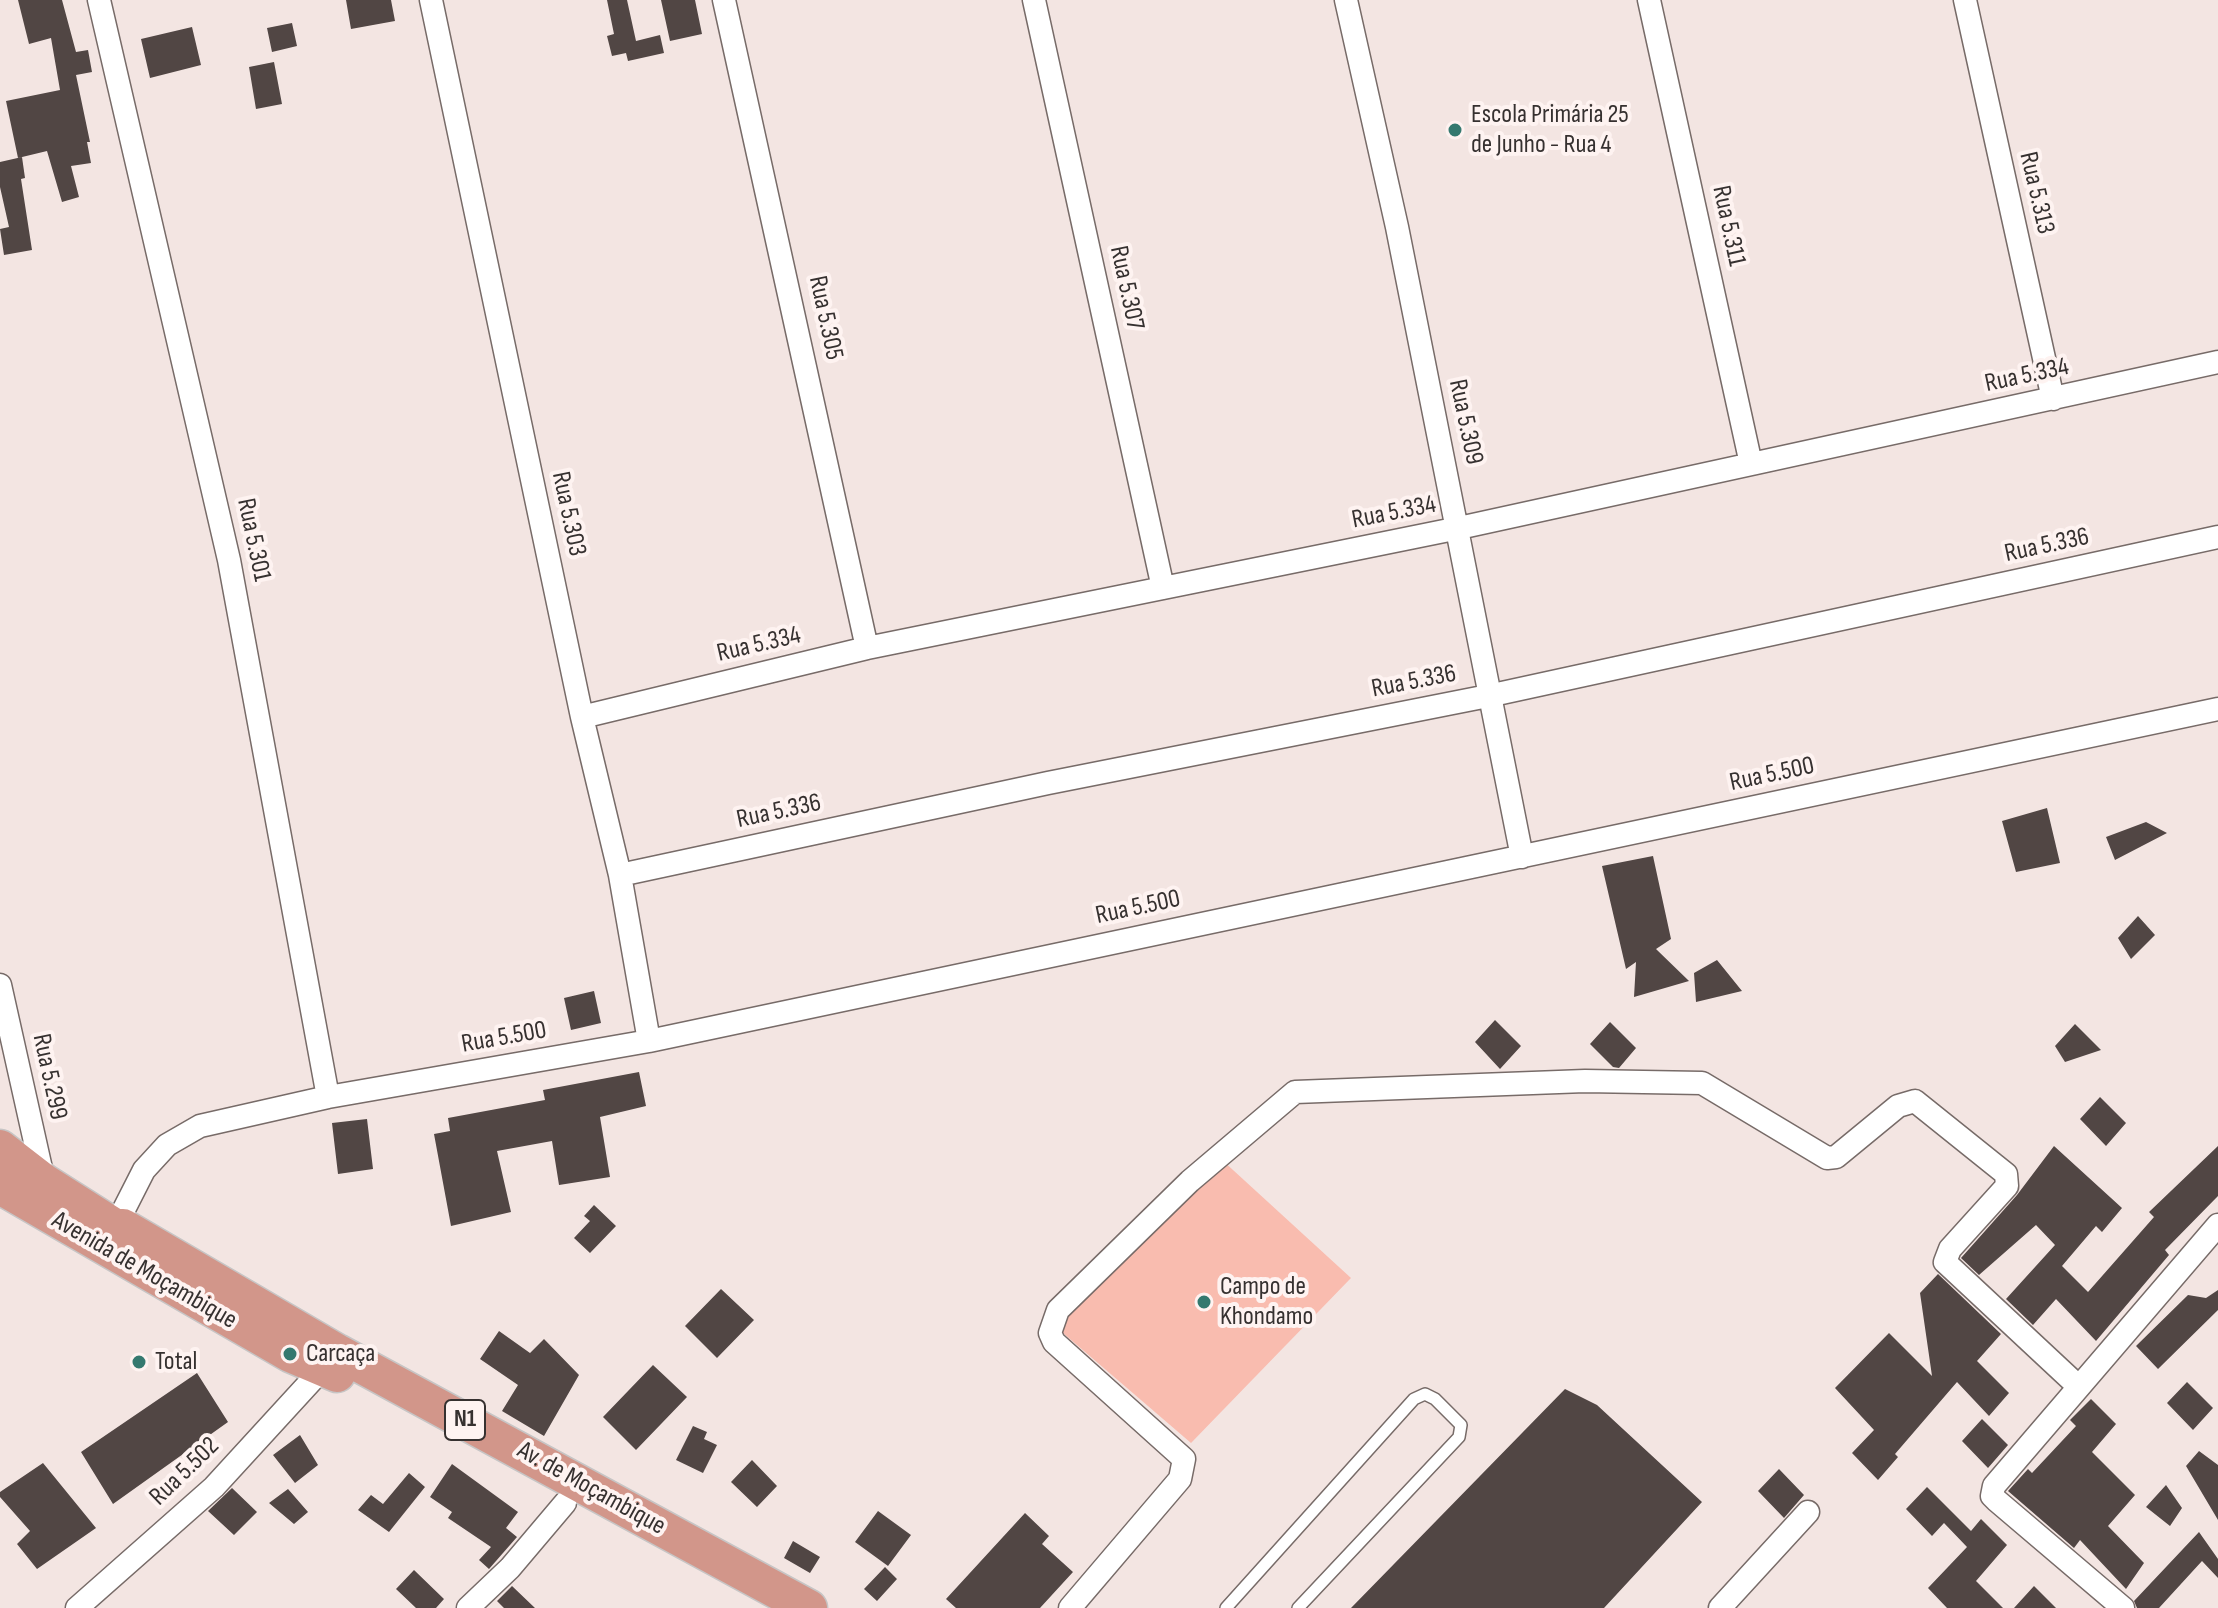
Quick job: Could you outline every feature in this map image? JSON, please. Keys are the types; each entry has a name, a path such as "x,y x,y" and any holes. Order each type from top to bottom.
{"highway":[{"name":"Avenida de Moçambique","path":"0,1148 44,1182 119,1227"},
{"name":"Avenida de Moçambique","path":"0,1186 290,1354"},
{"name":"Av. de Moçambique","path":"119,1227 337,1352 809,1608"},
{"name":"Av. de Moçambique","path":"290,1354 324,1367 565,1503 761,1608"}],"street":[{"name":"Rua 5.301","path":"99,0 229,560 328,1097"},
{"name":"Rua 5.303","path":"431,0 582,717 620,875 649,1041"},
{"name":"Rua 5.305","path":"724,0 867,648"},
{"name":"Rua 5.307","path":"1034,0 1163,588"},
{"name":"Rua 5.309","path":"1346,0 1459,528 1488,696 1522,857"},
{"name":"Rua 5.311","path":"1649,0 1751,464"},
{"name":"Rua 5.313","path":"1965,0 2053,399"},
{"name":"Rua 5.334","path":"582,717 867,648 1459,528 2218,362"},
{"name":"Rua 5.336","path":"620,875 1048,783 1488,696 2218,537"},
{"name":"Rua 5.500","path":"119,1227 144,1170 167,1145 200,1126 328,1097 649,1041 2218,709"},
{"name":"Rua 5.299","path":"0,985 44,1182"},
{"path":"1070,1608 1180,1479 1184,1459 1054,1342 1052,1322 1058,1310 1190,1181 1295,1092 1585,1081 1702,1083 1827,1158 1836,1157 1898,1106 1915,1101 2006,1174 2007,1186 1950,1249 1945,1262 2079,1387"},
{"path":"2123,1608 1992,1496 1994,1486 2218,1225"},
{"name":"Rua 5.502","path":"77,1608 214,1487 324,1367"},
{"path":"468,1608 510,1568 565,1503"},
{"path":"1720,1608 1808,1512"}],"lane":[{"path":"1226,1608 1414,1399 1425,1394 1435,1399 1461,1425 1459,1437 1298,1608"}],"shaded area":[{"name":"Campo de Khondamo","path":"1221,1159 1351,1278 1191,1443 1056,1327"}],"building":[{"path":"18,0 62,0 76,52 88,50 92,72 76,75 90,142 87,142 91,163 71,166 79,197 62,202 47,151 18,158 6,101 60,90 51,38 29,44"},
{"path":"346,0 391,0 395,21 351,29"},
{"path":"607,0 627,0 636,41 660,35 664,53 628,61 626,53 612,56 607,36 614,34"},
{"path":"661,0 695,0 702,34 670,41"},
{"path":"292,23 297,46 272,52 267,28"},
{"path":"192,27 201,65 150,78 141,39"},
{"path":"274,62 282,104 256,109 249,67"},
{"path":"22,157 25,178 21,179 32,250 4,255 0,229 9,227 0,187 0,162"},
{"path":"2047,808 2060,863 2016,872 2002,821"},
{"path":"2146,822 2167,833 2115,860 2106,837"},
{"path":"1653,856 1671,939 1656,949 1689,981 1634,997 1636,962 1626,969 1602,866"},
{"path":"2138,916 2155,935 2131,959 2118,938"},
{"path":"1717,960 1742,991 1696,1002 1694,973"},
{"path":"594,991 601,1023 571,1030 564,998"},
{"path":"1495,1020 1521,1046 1500,1069 1475,1042"},
{"path":"1610,1022 1636,1048 1619,1068 1613,1067 1590,1044"},
{"path":"2075,1024 2101,1050 2065,1062 2055,1046"},
{"path":"639,1072 646,1106 600,1117 610,1177 559,1185 552,1141 497,1151 511,1212 451,1226 434,1134 450,1131 448,1118 545,1100 543,1090"},
{"path":"2100,1097 2126,1123 2106,1146 2080,1119"},
{"path":"367,1119 373,1169 338,1174 332,1123"},
{"path":"2054,1146 2122,1208 2102,1232 2096,1226 2062,1266 2088,1292 2154,1217 2149,1212 2218,1146 2218,1196 2165,1250 2169,1255 2096,1341 2056,1299 2033,1325 2006,1299 2055,1245 2036,1225 1979,1275 1961,1258 2017,1195"},
{"path":"594,1205 616,1226 590,1253 574,1238 590,1221 584,1216"},
{"path":"1938,1274 2001,1334 1977,1361 2009,1393 1989,1416 1957,1382 1895,1454 1898,1457 1878,1480 1852,1453 1874,1430 1835,1388 1889,1333 1932,1376 1920,1293"},
{"path":"721,1289 754,1320 717,1358 685,1326"},
{"path":"2218,1290 2218,1310 2158,1369 2136,1346 2188,1295 2206,1298"},
{"path":"499,1331 530,1353 544,1339 579,1375 544,1436 502,1411 518,1385 480,1359"},
{"path":"653,1365 687,1397 636,1450 603,1417"},
{"path":"197,1373 228,1422 113,1504 81,1452"},
{"path":"2187,1382 2213,1408 2193,1430 2167,1403"},
{"path":"1565,1389 1597,1405 1702,1502 1604,1608 1351,1608"},
{"path":"2091,1399 2116,1424 2092,1452 2135,1495 2108,1526 2144,1563 2126,1589 2080,1540 2074,1548 2008,1491 2028,1469 2032,1473 2076,1426 2070,1420"},
{"path":"1982,1419 2008,1445 1988,1468 1962,1441"},
{"path":"693,1426 707,1432 704,1439 717,1445 703,1473 676,1460"},
{"path":"300,1435 318,1465 295,1483 273,1455"},
{"path":"2199,1451 2218,1465 2218,1520 2186,1466"},
{"path":"752,1460 777,1486 757,1507 731,1482"},
{"path":"43,1463 96,1528 37,1569 17,1544 30,1531 0,1497 0,1492"},
{"path":"452,1464 518,1512 506,1528 517,1537 489,1569 479,1560 491,1547 448,1518 452,1512 430,1497"},
{"path":"1779,1469 1804,1495 1784,1518 1758,1491"},
{"path":"409,1473 425,1487 389,1532 358,1510 371,1495 383,1504"},
{"path":"2166,1485 2182,1508 2170,1526 2146,1507"},
{"path":"1927,1487 1971,1531 1981,1519 2007,1545 1976,1581 2003,1608 1947,1608 1928,1588 1967,1547 1944,1523 1932,1536 1906,1509"},
{"path":"232,1488 257,1512 234,1535 208,1511"},
{"path":"288,1489 308,1512 294,1524 269,1503"},
{"path":"878,1511 911,1535 888,1566 855,1542"},
{"path":"1025,1513 1049,1536 1042,1544 1073,1572 1040,1608 956,1608 946,1599"},
{"path":"2199,1532 2218,1559 2218,1578 2202,1561 2159,1608 2137,1608 2134,1601"},
{"path":"793,1541 820,1557 810,1573 784,1558"},
{"path":"885,1567 897,1579 877,1601 864,1589"},
{"path":"414,1570 444,1599 436,1608 416,1608 396,1589"},
{"path":"512,1586 535,1608 504,1608 497,1601"},
{"path":"2034,1586 2056,1608 2014,1608"}],"place":[{"name":"Escola Primária 25 de Junho - Rua 4","path":"1455,130"},
{"name":"Campo de Khondamo","path":"1204,1302"},
{"name":"Carcaça","path":"290,1354"},
{"name":"Total","path":"139,1362"}]}
